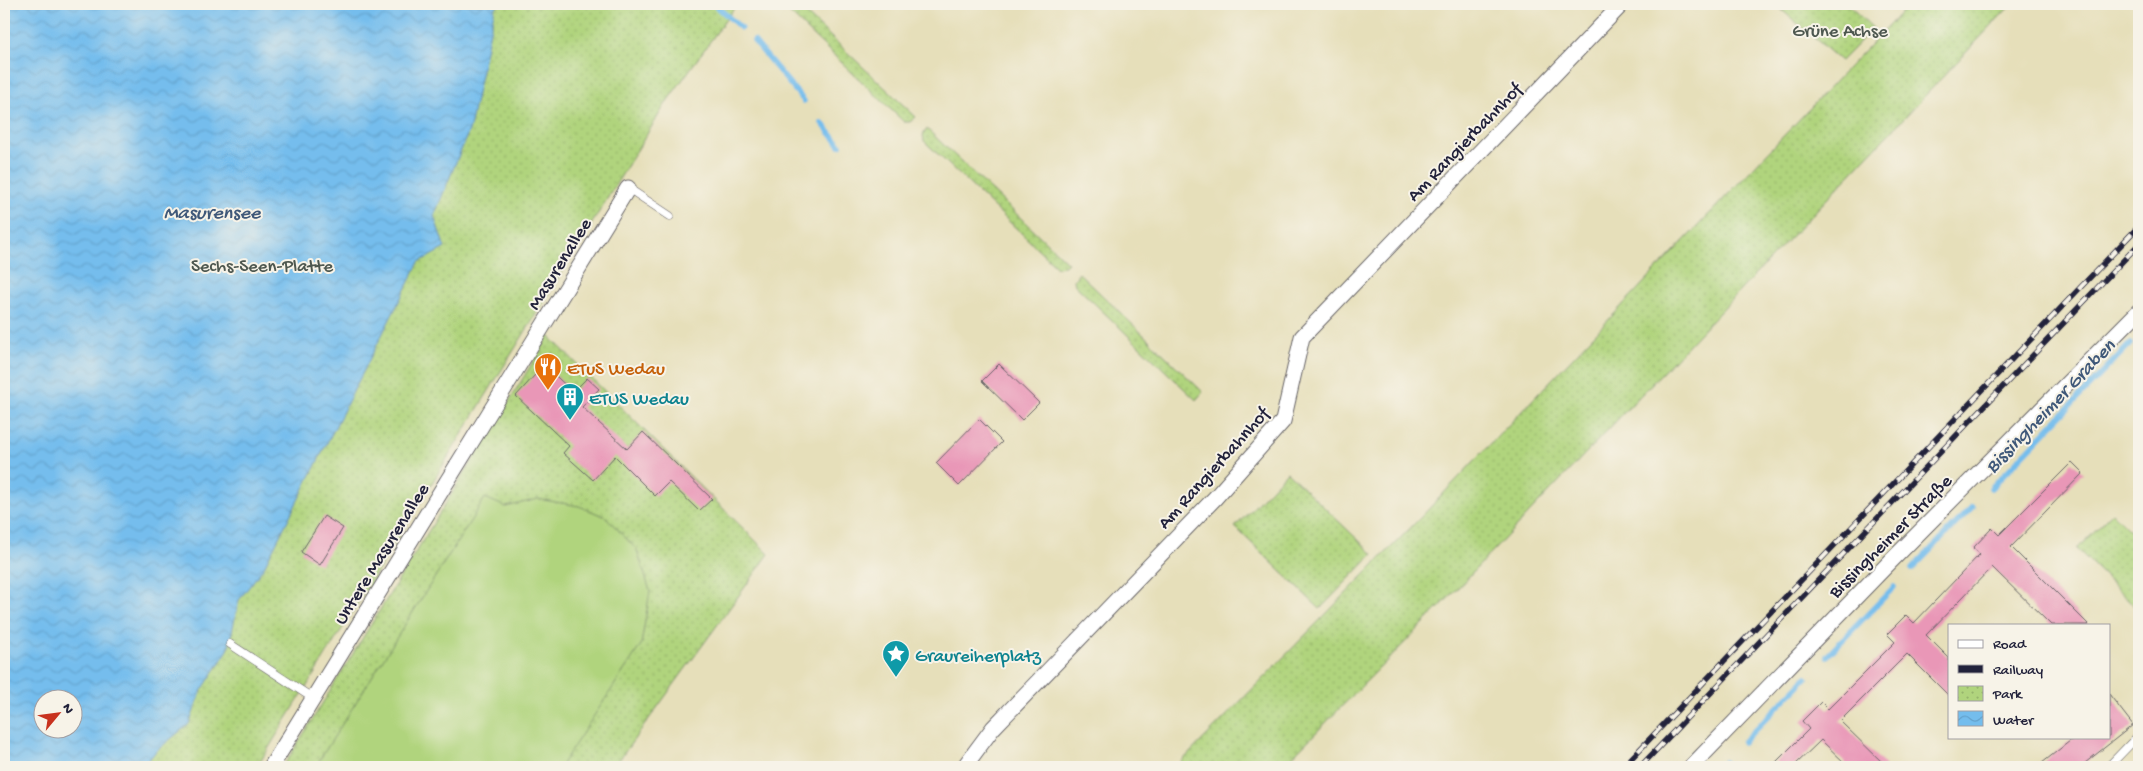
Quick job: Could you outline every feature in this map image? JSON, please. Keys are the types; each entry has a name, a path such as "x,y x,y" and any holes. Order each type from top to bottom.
{"street":[{"name":"Am Rangierbahnhof","path":"964,767 993,728 1215,498 1283,421 1302,337 1622,4"},
{"name":"Masurenallee","path":"523,359 628,188"},
{"name":"Bissingheimer Straße","path":"1692,767 1889,563 2139,312"},
{"name":"Untere Masurenallee","path":"271,767 523,359"}],"lane":[{"path":"628,188 670,216"},
{"path":"230,644 314,699"},
{"path":"2108,767 2139,734"}],"green space":[{"name":"Masurensee","path":"4,4 737,4 668,100 257,767 4,767"},
{"path":"780,4 796,4 916,117 910,122 904,122"},
{"name":"Grüne Achse","path":"1775,4 1847,4 1873,28 1841,61"},
{"path":"1909,4 2012,4 1435,612 1282,767 1176,767 1421,517"},
{"path":"927,129 1068,263 1065,266 1057,267 924,141 923,135"},
{"path":"1079,273 1203,392 1196,400 1075,285 1074,280"},
{"path":"549,336 769,554 614,767 283,767"},
{"path":"1287,472 1373,554 1320,609 1235,527"},
{"path":"485,498 506,507 538,499 579,506 606,517 637,550 650,591 641,645 560,767 315,767"},
{"path":"2112,513 2139,540 2139,610 2077,549"}],"water":[{"name":"Masurensee","path":"4,4 500,4 495,7 470,128 434,216 445,248 419,262 264,567 239,600 228,650 202,690 189,724 156,751 143,767 4,767"}],"building":[{"path":"999,364 1039,403 1022,420 982,381"},
{"path":"544,365 573,392 587,378 599,389 582,407 627,449 643,432 712,499 699,511 669,482 655,496 615,456 593,480 563,453 569,446 516,396"},
{"path":"979,419 1002,442 959,486 936,463"},
{"path":"2072,462 2083,473 2011,547 2088,624 2050,624 1992,567 1926,635 1948,657 1948,695 1907,654 1840,721 1887,767 1849,767 1821,740 1793,767 1771,767 1809,729 1802,721 1821,702 1828,709 1895,642 1887,634 1906,615 1914,623 1980,554 1973,548 1992,528 1999,535"},
{"path":"324,516 343,528 320,565 301,552"},
{"path":"2110,695 2133,725 2080,767 2037,767 2074,738 2110,738"}],"waterway":[{"path":"714,4 741,28"},
{"path":"754,41 804,101"},
{"path":"822,123 840,145"},
{"name":"Bissingheimer Graben","path":"1991,488 2130,344"},
{"name":"Bissingheimer Graben","path":"1912,569 1972,507"},
{"name":"Bissingheimer Graben","path":"1827,656 1894,587"},
{"name":"Bissingheimer Graben","path":"1743,742 1806,678"},
{"name":"Bissingheimer Graben","path":"1719,767 1724,762"}],"railway":[{"path":"1623,767 2139,226"},
{"path":"1640,767 2139,244"}],"place":[{"name":"ETuS Wedau","path":"548,391"},
{"name":"ETUS Wedau","path":"570,421"},
{"name":"Graureiherplatz","path":"896,678"}],"park label":[{"name":"Sechs-Seen-Platte","path":"262,264"}]}
